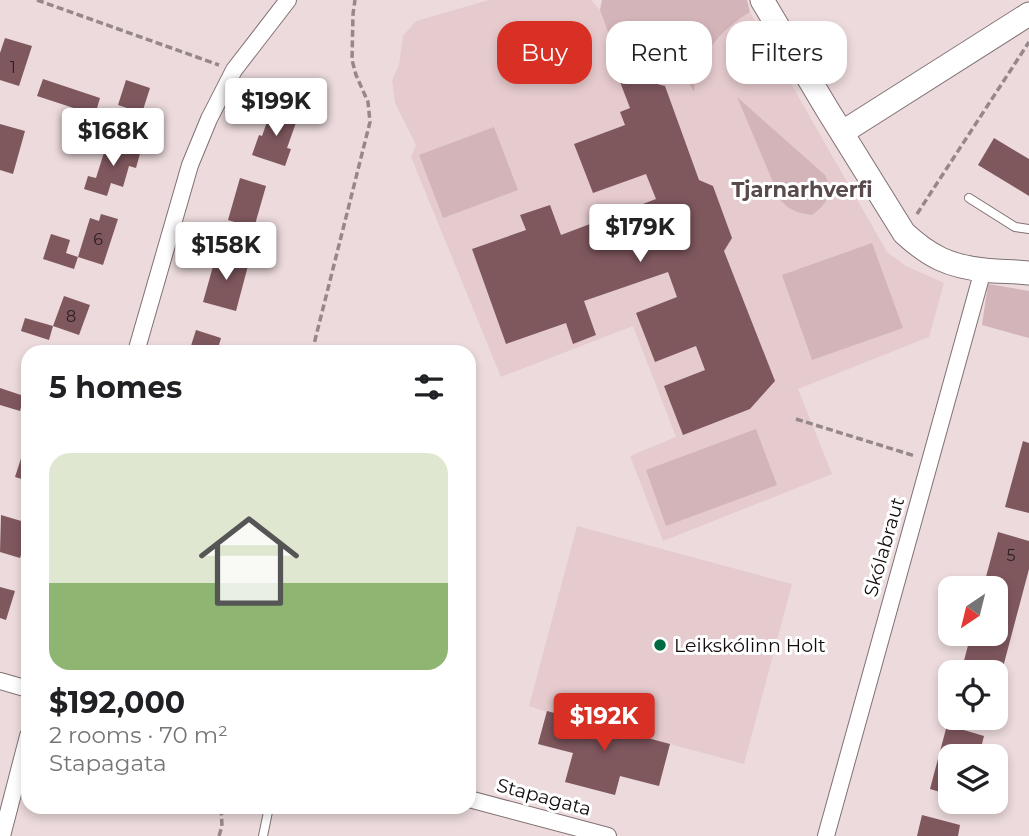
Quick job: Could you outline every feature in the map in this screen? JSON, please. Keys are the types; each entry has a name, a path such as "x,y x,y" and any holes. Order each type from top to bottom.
{"street":[{"path":"138,345 190,165 209,120 234,70 288,0"},
{"path":"762,0 904,233 921,249 943,261 983,270 1029,273"},
{"path":"843,132 1029,14"},
{"name":"Skólabraut","path":"826,836 983,270"},
{"path":"0,681 21,687"},
{"path":"2,836 21,763"},
{"name":"Stapagata","path":"476,801 608,836"}],"lane":[{"path":"969,198 1015,227 1029,229"},
{"path":"263,836 268,814"}],"path":[{"path":"37,0 234,70"},
{"path":"314,345 370,122 368,102 352,60 352,15 355,0"},
{"path":"904,233 1029,42"},
{"path":"796,419 930,460"},
{"path":"219,836 221,814"}],"shaded area":[{"path":"489,0 591,0 600,10 606,26 606,84 690,84 694,91 695,84 712,84 712,46 726,29 726,84 791,84 887,252 906,266 944,283 929,337 798,389 832,474 663,541 630,456 676,437 633,326 501,377 411,157 416,145 395,103 392,80 399,65 403,36 416,21"},
{"path":"602,0 747,0 750,12 736,21 726,21 726,30 712,46 712,21 606,21 606,26 600,10"},
{"path":"750,12 755,21 735,21 736,20"},
{"path":"737,97 825,175 829,187 828,198 812,215 795,211 781,201"},
{"path":"494,127 518,190 443,218 419,155"},
{"path":"872,243 903,328 812,360 782,275"},
{"path":"988,284 1029,291 1029,338 982,325"},
{"path":"756,429 777,485 666,526 646,470"},
{"name":"Leikskólinn Holt","path":"577,526 792,584 744,764 670,744 659,786 620,776 615,795 566,782 573,753 538,744 547,712 529,706"}],"building":[{"path":"5,38 32,46 19,86 0,80 0,53"},
{"path":"43,79 100,98 95,115 37,96"},
{"path":"126,80 150,88 142,113 118,105"},
{"path":"621,84 665,86 699,180 713,186 732,238 724,251 775,381 750,409 683,435 664,386 705,370 696,346 655,362 636,313 677,297 668,272 584,301 596,335 573,344 566,323 506,344 472,249 526,230 520,215 550,205 561,235 656,199 646,174 593,193 574,144 625,125 620,112 630,108"},
{"path":"272,108 298,117 287,148 291,149 285,166 252,155"},
{"path":"0,124 25,131 13,174 0,170"},
{"path":"994,138 1029,159 1029,196 978,165"},
{"path":"108,140 141,150 136,168 129,166 123,187 111,183 107,196 84,189 88,176 96,178"},
{"path":"240,178 266,186 254,228 228,220"},
{"path":"101,214 118,219 103,265 78,257 90,218 99,221"},
{"path":"51,234 70,240 66,253 78,257 74,269 43,259"},
{"path":"217,252 249,262 236,311 203,302"},
{"path":"64,296 90,305 79,335 53,326"},
{"path":"25,318 53,326 49,340 21,331"},
{"path":"196,330 221,338 219,345 191,345"},
{"path":"0,388 21,395 20,411 0,405"},
{"path":"1023,441 1029,443 1029,513 1005,507"},
{"path":"21,458 21,479 15,477"},
{"path":"1,515 21,521 20,558 0,552"},
{"path":"998,532 1029,541 1029,569 1005,660 964,660 968,646 1008,646 1008,576 986,576"},
{"path":"0,587 15,591 6,620 0,618"},
{"path":"547,711 670,744 659,786 620,776 615,795 565,782 573,753 538,744"},
{"path":"946,730 964,730 984,736 982,744 942,744"},
{"path":"938,759 938,791 930,789"},
{"path":"922,815 960,825 958,836 917,836"}],"place":[{"name":"Leikskólinn Holt","path":"660,645"}],"district":[{"name":"Tjarnarhverfi","path":"802,189"}]}
